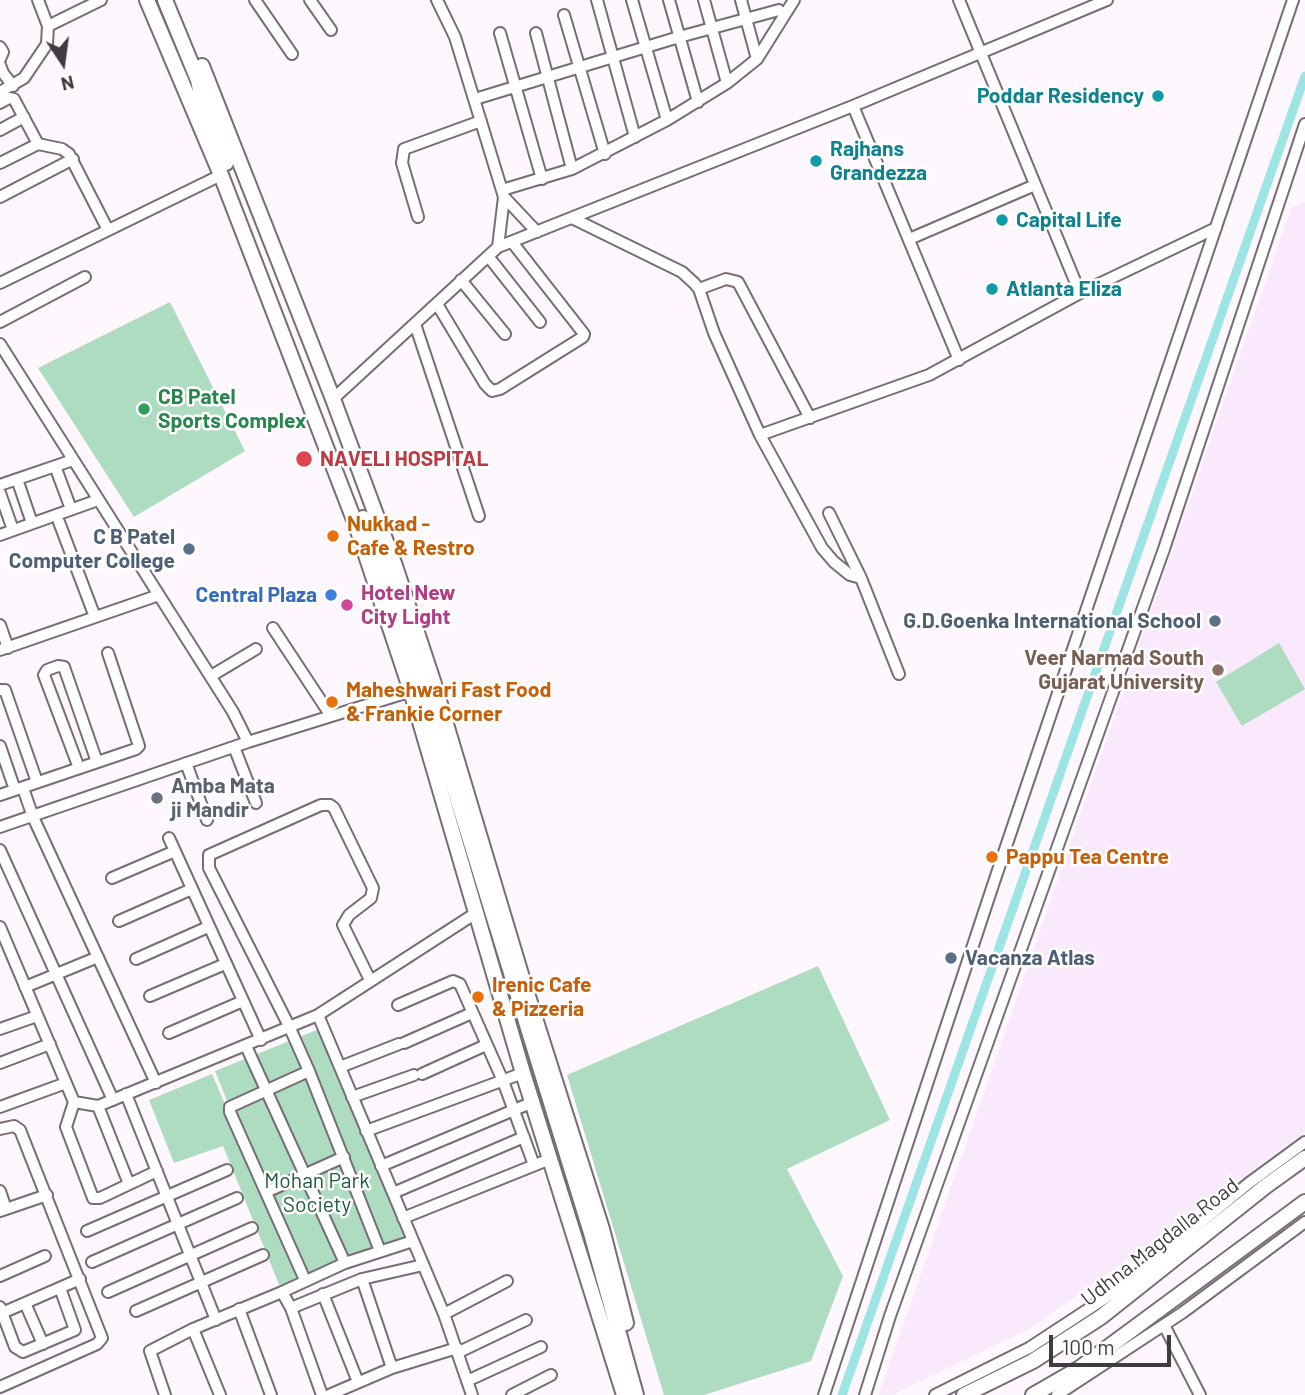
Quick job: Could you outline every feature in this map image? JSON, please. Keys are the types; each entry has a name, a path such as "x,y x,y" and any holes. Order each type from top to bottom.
{"main road":[{"path":"147,0 221,175 421,688 636,1395"},
{"path":"156,0 191,85 202,99"},
{"path":"165,0 198,80 202,99 369,534 370,550 520,971 602,1229 646,1395"},
{"path":"176,0 333,399 394,563 421,688 476,913 523,1073 626,1395"},
{"name":"Udhna Magdalla Road","path":"964,1395 1033,1361 1101,1317 1305,1158"},
{"path":"1032,1395 1080,1368 1304,1203"},
{"path":"610,1315 626,1395"}],"street":[{"path":"0,92 22,81 47,44 48,26 38,0"},
{"path":"48,26 102,0"},
{"path":"310,0 331,30"},
{"path":"437,0 455,37 503,194 498,247"},
{"path":"597,0 635,137"},
{"path":"632,0 667,120"},
{"path":"669,0 698,102"},
{"path":"704,0 727,83"},
{"path":"741,0 757,59"},
{"path":"503,194 605,154 727,83 757,59 794,0"},
{"path":"959,0 1080,293"},
{"path":"333,399 498,247 853,106 1107,0"},
{"path":"824,1395 993,885 1293,0"},
{"path":"258,1 292,54"},
{"path":"475,99 746,19 778,5 782,22"},
{"path":"564,15 605,154"},
{"path":"500,33 542,179"},
{"path":"536,33 572,169"},
{"path":"0,47 3,52 0,59"},
{"path":"0,65 13,86"},
{"path":"0,103 9,98 14,99 38,144"},
{"path":"853,106 959,360"},
{"path":"0,130 24,117"},
{"path":"418,216 402,163 404,149 481,121"},
{"path":"865,1395 890,1316 1164,549 1305,124"},
{"path":"0,163 38,144 66,151 73,159 108,230"},
{"path":"0,197 73,159"},
{"path":"0,283 221,175"},
{"path":"914,237 1035,185"},
{"path":"503,194 537,232"},
{"path":"574,219 682,272 699,289 714,333 760,435 826,554 846,572 861,578"},
{"path":"760,435 929,375 1080,293 1216,228"},
{"path":"437,304 485,384 492,391 500,389 583,337 584,334 512,242"},
{"path":"488,256 540,322"},
{"path":"0,322 85,277"},
{"path":"699,289 726,279 738,282 810,418"},
{"path":"461,280 505,334"},
{"path":"415,324 479,516"},
{"path":"0,344 211,676 248,742"},
{"path":"0,485 73,460"},
{"path":"55,466 71,509"},
{"path":"17,479 32,523"},
{"path":"0,493 13,530"},
{"path":"0,534 98,500"},
{"path":"829,513 861,578 900,674"},
{"path":"59,522 95,617"},
{"path":"0,625 4,649 159,595"},
{"path":"273,628 331,716"},
{"path":"211,676 256,649"},
{"path":"0,795 139,746 108,653"},
{"path":"79,768 45,678 46,671 58,666 64,667 97,762"},
{"path":"0,827 248,742 421,688"},
{"path":"0,690 5,690 37,782"},
{"path":"0,746 156,1083"},
{"path":"234,747 256,803"},
{"path":"186,763 207,820"},
{"path":"370,980 343,925 349,915 371,898 373,888 334,808 330,805 321,805 212,853 207,859 309,1071 380,1251"},
{"path":"169,838 261,1040"},
{"path":"0,850 113,1100"},
{"path":"112,878 175,850"},
{"path":"119,921 192,889"},
{"path":"74,1102 98,1106 318,1015 476,913"},
{"path":"0,927 4,946 25,987 74,1102 66,1127 90,1195 100,1198 157,1171"},
{"path":"136,959 208,927"},
{"path":"25,987 98,957"},
{"path":"150,996 225,964"},
{"path":"398,1005 453,981 460,984 503,1081 534,1165"},
{"path":"169,1033 243,1002"},
{"path":"340,1067 472,1013"},
{"path":"318,1015 444,1314 458,1350 469,1394"},
{"path":"0,1029 37,1016"},
{"path":"0,1063 50,1044"},
{"path":"352,1097 418,1074 486,1045"},
{"path":"246,1046 345,1263"},
{"path":"305,1280 230,1107 309,1071"},
{"path":"366,1131 523,1073"},
{"path":"0,1107 66,1083"},
{"path":"126,1094 216,1320"},
{"path":"381,1166 533,1102"},
{"path":"98,1106 129,1184"},
{"path":"0,1129 14,1126 20,1130 102,1332 100,1341 0,1387"},
{"path":"393,1193 524,1137"},
{"path":"934,1395 1029,1348 1125,1285 1249,1183 1305,1142"},
{"path":"266,1192 344,1157"},
{"path":"403,1218 550,1158"},
{"path":"87,1231 227,1170"},
{"path":"0,1191 3,1210 47,1195"},
{"path":"92,1262 237,1198"},
{"path":"1058,1395 1164,1325 1305,1222"},
{"path":"108,1292 252,1228"},
{"path":"165,1395 149,1351 345,1263 413,1241"},
{"path":"136,1311 263,1255"},
{"path":"0,1276 45,1256"},
{"path":"290,1308 362,1279 423,1265"},
{"path":"60,1288 75,1330 23,1352 17,1350 1,1310 25,1303 80,1279"},
{"path":"362,1279 393,1368"},
{"path":"444,1314 507,1280"},
{"path":"282,1292 322,1395"},
{"path":"323,1294 358,1382"},
{"path":"25,1303 43,1344"},
{"path":"239,1309 271,1395"},
{"path":"329,1395 393,1368 458,1350 526,1320"},
{"path":"1164,1325 1200,1395"},
{"path":"193,1329 220,1395"},
{"path":"467,1381 541,1347"},
{"path":"512,1395 551,1375"}],"shaded area":[{"name":"Veer Narmad South Gujarat University","path":"1305,202 1305,1132 1031,1328 892,1395 879,1395 1291,208"}],"green space":[{"name":"CB Patel Sports Complex","path":"170,302 245,451 134,517 38,368"},
{"path":"1279,643 1305,689 1242,726 1216,682"},
{"path":"818,966 890,1120 787,1169 843,1276 811,1361 704,1395 664,1395 567,1075"},
{"name":"Mohan Park Society","path":"324,1027 412,1239 282,1292 223,1146 174,1163 149,1100 212,1074 240,1139 242,1138 215,1071"}],"waterway":[{"path":"842,1395 1305,76"}],"place":[{"name":"Poddar Residency","path":"1158,96"},
{"name":"Rajhans Grandezza","path":"816,161"},
{"name":"Capital Life","path":"1002,220"},
{"name":"Atlanta Eliza","path":"992,289"},
{"name":"CB Patel Sports Complex","path":"144,409"},
{"name":"NAVELI HOSPITAL","path":"304,459"},
{"name":"Nukkad - Cafe & Restro","path":"333,536"},
{"name":"C B Patel Computer College","path":"189,549"},
{"name":"Central Plaza","path":"331,595"},
{"name":"Hotel New City Light","path":"347,605"},
{"name":"G.D.Goenka International School","path":"1215,621"},
{"name":"Veer Narmad South Gujarat University","path":"1218,670"},
{"name":"Maheshwari Fast Food & Frankie Corner","path":"332,702"},
{"name":"Amba Mata ji Mandir","path":"157,798"},
{"name":"Pappu Tea Centre","path":"992,857"},
{"name":"Vacanza Atlas","path":"951,958"},
{"name":"Irenic Cafe & Pizzeria","path":"478,997"}]}
